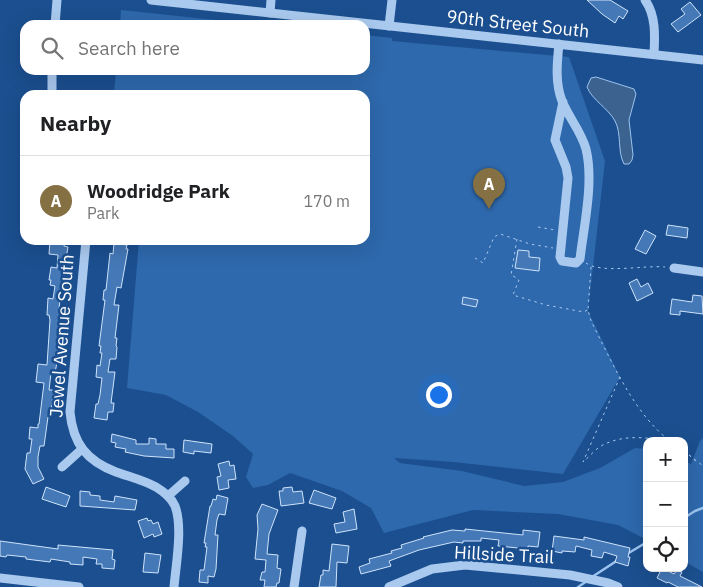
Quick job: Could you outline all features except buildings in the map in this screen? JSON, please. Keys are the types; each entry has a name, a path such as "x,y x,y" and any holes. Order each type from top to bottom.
{"street":[{"path":"55,20 57,0"},
{"name":"90th Street South","path":"151,0 334,20"},
{"path":"270,13 271,0"},
{"path":"389,26 392,0"},
{"path":"650,2 656,35 654,54"},
{"name":"90th Street South","path":"370,24 703,60"},
{"path":"559,44 558,89 579,130 586,149 588,167 588,193 580,259 576,263 562,261 560,257 568,178 566,166 555,140 563,102"},
{"path":"52,75 52,90"},
{"name":"Jewel Avenue South","path":"86,245 70,412 75,438 82,449 101,466 136,477 168,496"},
{"path":"674,268 703,272"},
{"path":"62,467 82,449"},
{"path":"174,587 178,528 175,508 168,496 185,481"},
{"path":"294,587 302,531"},
{"name":"Hillside Trail","path":"389,587 432,569 465,565 570,575 618,587"},
{"path":"0,578 42,585 79,587"}],"path":[{"path":"538,227 563,231"},
{"path":"475,258 482,263 497,234 549,248 561,248"},
{"path":"517,240 511,275 519,280 513,295 565,309 584,312 588,310"},
{"path":"580,259 591,267 656,266 674,268"},
{"path":"591,267 588,310 591,321 620,377 648,420 665,437"},
{"path":"620,377 583,462 604,444 624,438 643,438"},
{"path":"688,454 703,466"}],"shaded area":[{"path":"121,10 216,20 120,20"},
{"path":"370,36 392,38 392,41 569,57 605,161 588,311 620,377 563,474 454,462 394,458 400,463 462,471 524,486 563,482 600,468 635,448 643,449 643,538 618,525 558,514 473,510 384,533 371,508 342,491 290,473 268,485 253,488 246,477 253,454 233,436 198,412 166,395 127,388 139,245 370,245 370,90 114,90 116,75 370,75"},
{"path":"596,77 634,89 636,94 629,120 633,155 629,164 624,164 622,159 615,121 592,96 587,87 591,78"},
{"path":"703,438 703,572 688,563 688,463 691,464"}],"waterway":[{"path":"688,515 703,508"},
{"path":"627,554 643,544"},
{"path":"592,577 618,560"},
{"path":"578,587 587,581"}],"place":[{"name":"Woodridge Park","path":"489,209"}]}
